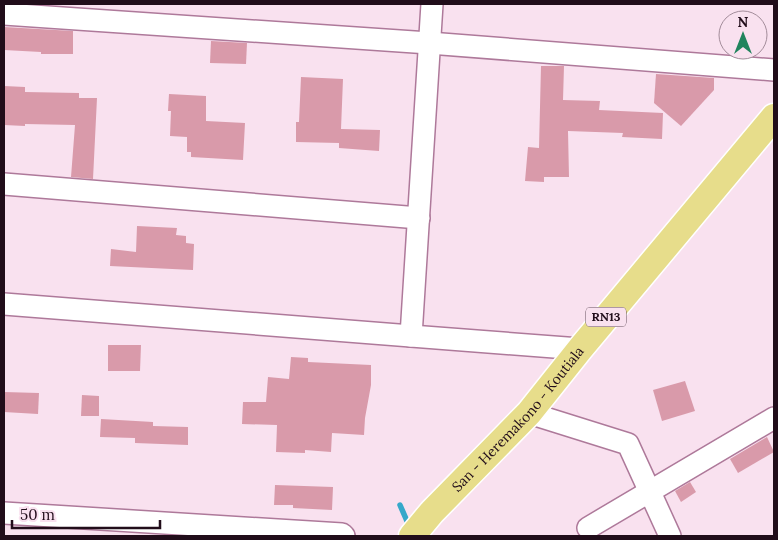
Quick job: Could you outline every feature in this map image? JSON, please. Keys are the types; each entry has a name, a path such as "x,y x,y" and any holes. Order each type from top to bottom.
{"main road":[{"name":"San - Heremakono - Koutiala","path":"412,536 432,512 529,413 774,116"}],"street":[{"path":"411,336 432,4"},
{"path":"4,14 429,43 774,70"},
{"path":"4,184 419,218"},
{"path":"4,304 580,349"},
{"path":"529,413 628,444 670,536"},
{"path":"588,528 774,418"},
{"path":"4,513 342,534 344,536"}],"building":[{"path":"4,27 73,31 73,54 41,54 41,52 4,50"},
{"path":"211,41 247,43 246,64 210,63"},
{"path":"541,66 564,66 563,100 600,101 599,110 663,113 662,139 622,137 623,133 568,131 569,177 544,177 544,182 525,181 528,147 539,148"},
{"path":"656,74 714,78 714,90 681,126 654,103"},
{"path":"301,77 343,79 341,129 380,130 379,151 339,148 339,143 296,142 296,122 299,122"},
{"path":"4,86 25,87 25,92 79,93 79,98 97,98 93,179 71,177 75,125 4,125"},
{"path":"169,94 206,96 206,121 245,123 243,160 191,157 191,152 187,152 187,137 170,136 171,111 168,111"},
{"path":"137,226 177,228 176,235 186,236 186,243 194,244 193,270 110,266 111,249 136,252"},
{"path":"108,345 141,345 140,371 108,371"},
{"path":"291,357 308,358 308,362 371,365 371,385 364,435 332,433 331,452 305,450 305,453 276,452 277,425 242,424 243,402 266,402 268,377 289,379"},
{"path":"685,381 695,411 662,421 653,390"},
{"path":"4,392 39,393 38,414 4,412"},
{"path":"82,395 99,396 99,416 81,416"},
{"path":"101,419 153,422 153,426 188,427 188,445 135,443 135,438 100,437"},
{"path":"767,437 774,452 738,473 730,459"},
{"path":"690,482 696,492 681,502 675,491"},
{"path":"275,485 333,487 332,510 293,508 293,505 274,505"}],"waterway":[{"path":"400,505 410,528"}]}
